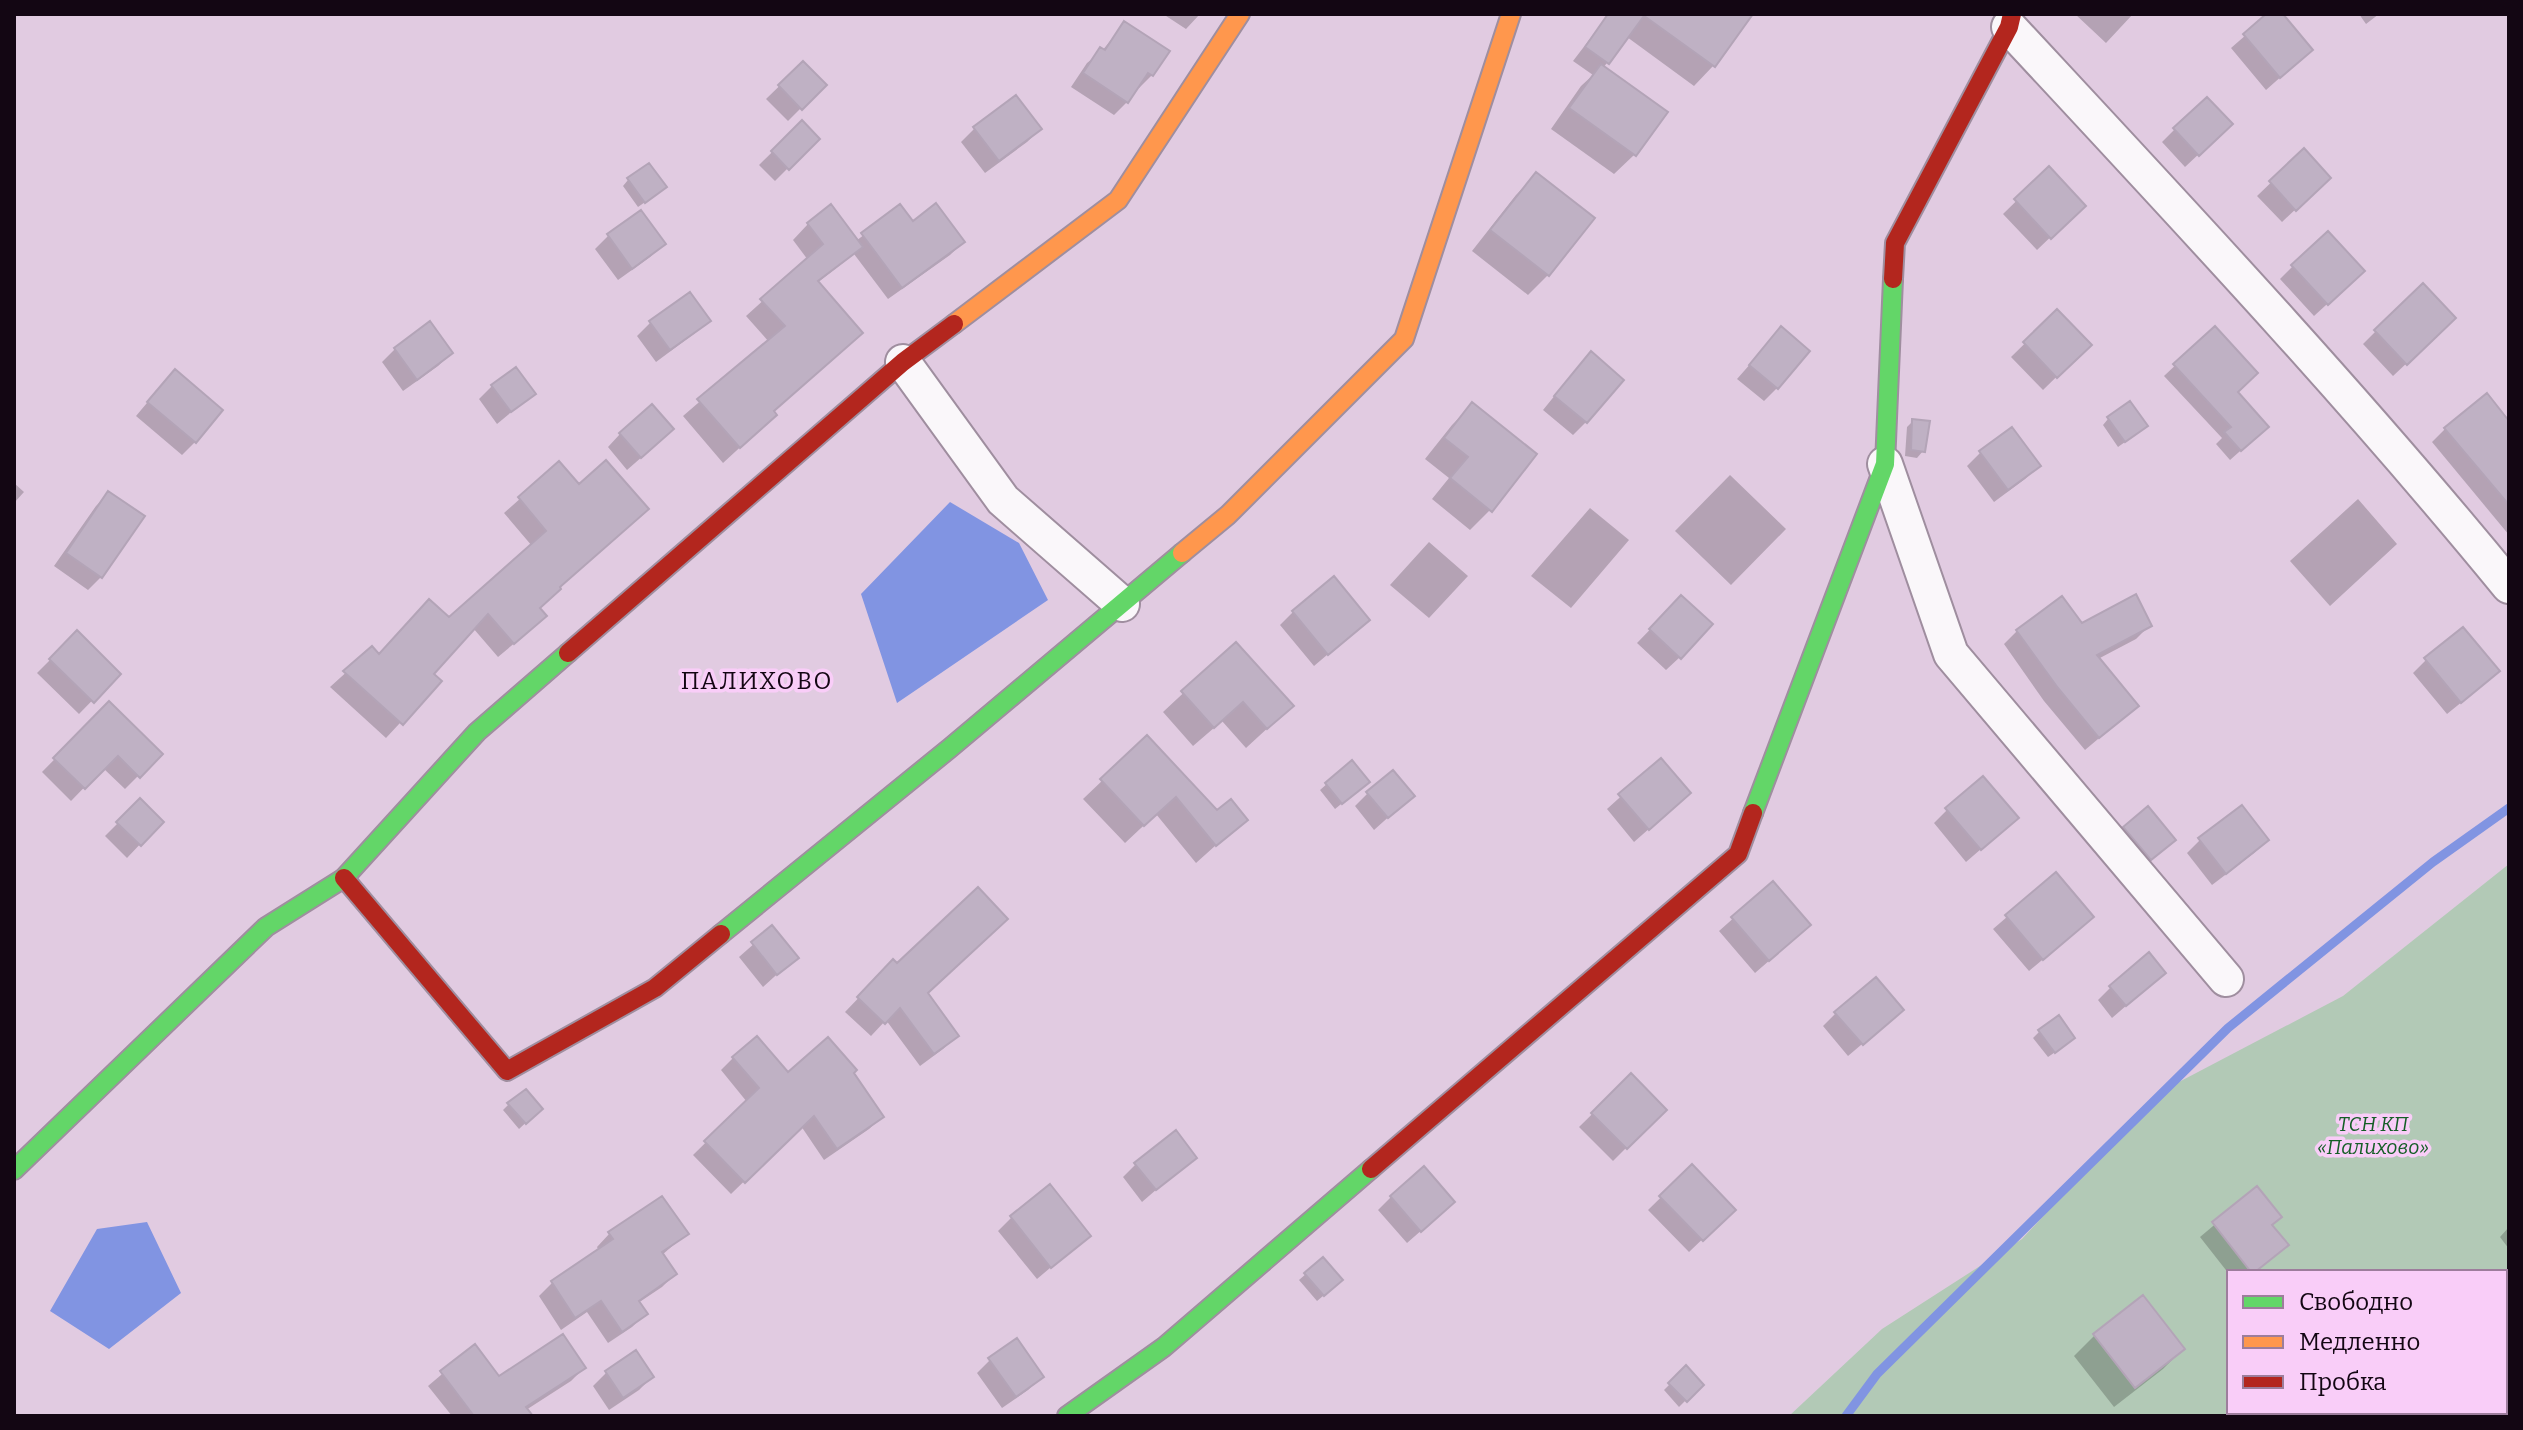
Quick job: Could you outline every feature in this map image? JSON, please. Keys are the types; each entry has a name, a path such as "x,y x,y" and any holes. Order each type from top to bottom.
{"street":[{"path":"14,1170 266,927 344,878 477,732 903,362 1118,200 1240,14"},
{"path":"344,878 507,1071 655,988 950,748 1228,515 1404,339 1511,14"},
{"path":"1067,1416 1164,1347 1738,854 1885,464 1895,243 2010,21 2254,290 2509,586"},
{"path":"903,362 1003,500 1122,604"},
{"path":"1885,464 1951,654 2226,979"}],"green space":[{"name":"ТСН КП «Палихово»","path":"2509,864 2509,1416 1789,1416 1882,1329 2022,1239 2158,1093 2343,996"}],"water":[{"path":"950,502 1019,543 1048,600 897,703 861,594"},
{"path":"147,1222 181,1293 109,1349 50,1311 97,1229"}],"building":[{"path":"1608,14 1753,14 1715,67 1644,16 1609,64 1585,47"},
{"path":"2266,14 2283,14 2313,50 2280,78 2243,34"},
{"path":"1124,21 1170,51 1153,76 1148,73 1128,103 1083,73 1100,47 1105,50"},
{"path":"803,61 827,85 802,110 778,85"},
{"path":"1601,64 1668,112 1636,156 1569,108"},
{"path":"1016,95 1042,129 999,161 973,127"},
{"path":"2207,97 2233,124 2199,156 2173,128"},
{"path":"802,120 820,139 789,170 771,151"},
{"path":"2304,148 2331,178 2296,211 2269,181"},
{"path":"649,163 667,187 645,203 627,178"},
{"path":"2049,166 2086,206 2051,239 2014,199"},
{"path":"1536,172 1595,218 1549,276 1490,230"},
{"path":"936,203 965,242 902,288 861,233 900,204 913,221"},
{"path":"831,204 863,247 818,281 863,333 774,411 777,415 740,448 697,399 785,326 760,299 823,244 807,223"},
{"path":"641,210 666,244 632,269 607,234"},
{"path":"2328,231 2365,271 2328,305 2291,265"},
{"path":"2423,283 2456,318 2407,365 2374,330"},
{"path":"690,292 711,321 670,350 649,321"},
{"path":"2057,309 2092,345 2057,378 2023,342"},
{"path":"430,321 453,353 417,380 394,348"},
{"path":"1781,326 1810,351 1778,389 1749,365"},
{"path":"2215,326 2258,373 2238,392 2269,427 2241,451 2224,432 2231,427 2173,364"},
{"path":"1591,351 1624,380 1587,423 1554,396"},
{"path":"516,367 536,394 511,412 491,385"},
{"path":"175,369 223,410 196,443 147,402"},
{"path":"2487,393 2509,421 2509,505 2444,428"},
{"path":"2130,401 2148,426 2125,442 2107,417"},
{"path":"1472,402 1537,454 1492,512 1450,478 1468,457 1444,438"},
{"path":"652,404 674,429 641,458 619,433"},
{"path":"1912,419 1930,421 1925,452 1911,450"},
{"path":"2012,427 2041,466 2008,490 1979,451"},
{"path":"606,460 649,509 560,587 540,608 547,616 514,644 488,614 434,674 442,681 403,725 343,671 372,646 379,654 429,599 449,617 546,531 518,497 559,461 579,484"},
{"path":"108,491 145,516 102,578 66,553"},
{"path":"1334,576 1370,620 1328,655 1292,611"},
{"path":"2136,594 2152,626 2097,655 2139,706 2099,738 2016,630 2062,596 2082,623"},
{"path":"1681,595 1713,624 1681,659 1649,629"},
{"path":"2463,627 2500,671 2461,703 2424,658"},
{"path":"77,630 121,674 94,703 49,659"},
{"path":"1236,642 1294,706 1267,729 1243,702 1214,728 1181,691"},
{"path":"109,701 163,754 140,778 118,756 85,789 53,758"},
{"path":"1147,735 1217,810 1231,799 1248,820 1216,846 1176,797 1144,826 1100,779"},
{"path":"1661,758 1691,793 1649,830 1618,794"},
{"path":"1352,760 1370,782 1342,804 1325,783"},
{"path":"1393,770 1415,796 1388,818 1366,792"},
{"path":"1983,776 2019,818 1981,850 1945,808"},
{"path":"140,798 164,822 141,846 116,822"},
{"path":"2242,805 2269,840 2226,874 2198,838"},
{"path":"2148,806 2176,840 2151,860 2123,827"},
{"path":"2056,872 2094,917 2043,960 2005,915"},
{"path":"1773,881 1811,925 1769,961 1731,917"},
{"path":"978,887 1008,919 928,993 959,1036 934,1054 900,1008 885,1024 857,997 893,959 897,963"},
{"path":"772,925 799,958 777,975 751,942"},
{"path":"2149,952 2166,973 2126,1006 2109,986"},
{"path":"1876,977 1904,1010 1863,1045 1834,1012"},
{"path":"2059,1015 2075,1038 2055,1053 2038,1030"},
{"path":"757,1036 788,1072 828,1037 857,1070 854,1073 884,1117 837,1149 814,1116 745,1183 704,1141 759,1088 732,1057"},
{"path":"1631,1073 1667,1110 1627,1149 1591,1113"},
{"path":"526,1089 543,1109 526,1124 507,1103"},
{"path":"1176,1130 1197,1158 1156,1190 1134,1163"},
{"path":"1692,1164 1736,1210 1703,1241 1659,1196"},
{"path":"1424,1166 1455,1202 1421,1232 1390,1196"},
{"path":"1050,1184 1091,1236 1051,1268 1010,1216"},
{"path":"2257,1186 2282,1217 2272,1225 2289,1245 2258,1270 2249,1270 2212,1222"},
{"path":"662,1196 689,1234 662,1252 677,1274 639,1301 648,1314 622,1332 601,1301 575,1318 551,1281 613,1239 608,1232"},
{"path":"1323,1257 1343,1280 1324,1296 1304,1273"},
{"path":"2143,1295 2185,1349 2135,1388 2093,1334"},
{"path":"563,1334 586,1368 526,1407 533,1416 474,1416 440,1371 475,1344 499,1376"},
{"path":"1017,1338 1044,1377 1016,1397 988,1358"},
{"path":"636,1350 654,1377 623,1398 605,1371"},
{"path":"1686,1365 1704,1385 1687,1402 1668,1383"}],"waterway":[{"path":"1846,1416 1877,1374 2228,1028 2433,862 2509,808"}],"traffic: fast":[{"path":"1753,813 1885,464 1893,279"},
{"path":"721,934 950,748 1182,553"},
{"path":"14,1170 266,927 344,878 477,732 568,653"},
{"path":"1067,1416 1164,1347 1371,1169"}],"traffic: slow":[{"path":"954,324 1118,200 1240,14"},
{"path":"1182,553 1228,515 1404,339 1511,14"}],"traffic: jam":[{"path":"1893,279 1895,243 2009,27 2012,14"},
{"path":"568,653 903,362 954,324"},
{"path":"1371,1169 1738,854 1753,813"},
{"path":"344,878 507,1071 655,988 721,934"}],"district":[{"name":"ПАЛИХОВО","path":"757,681"}]}
